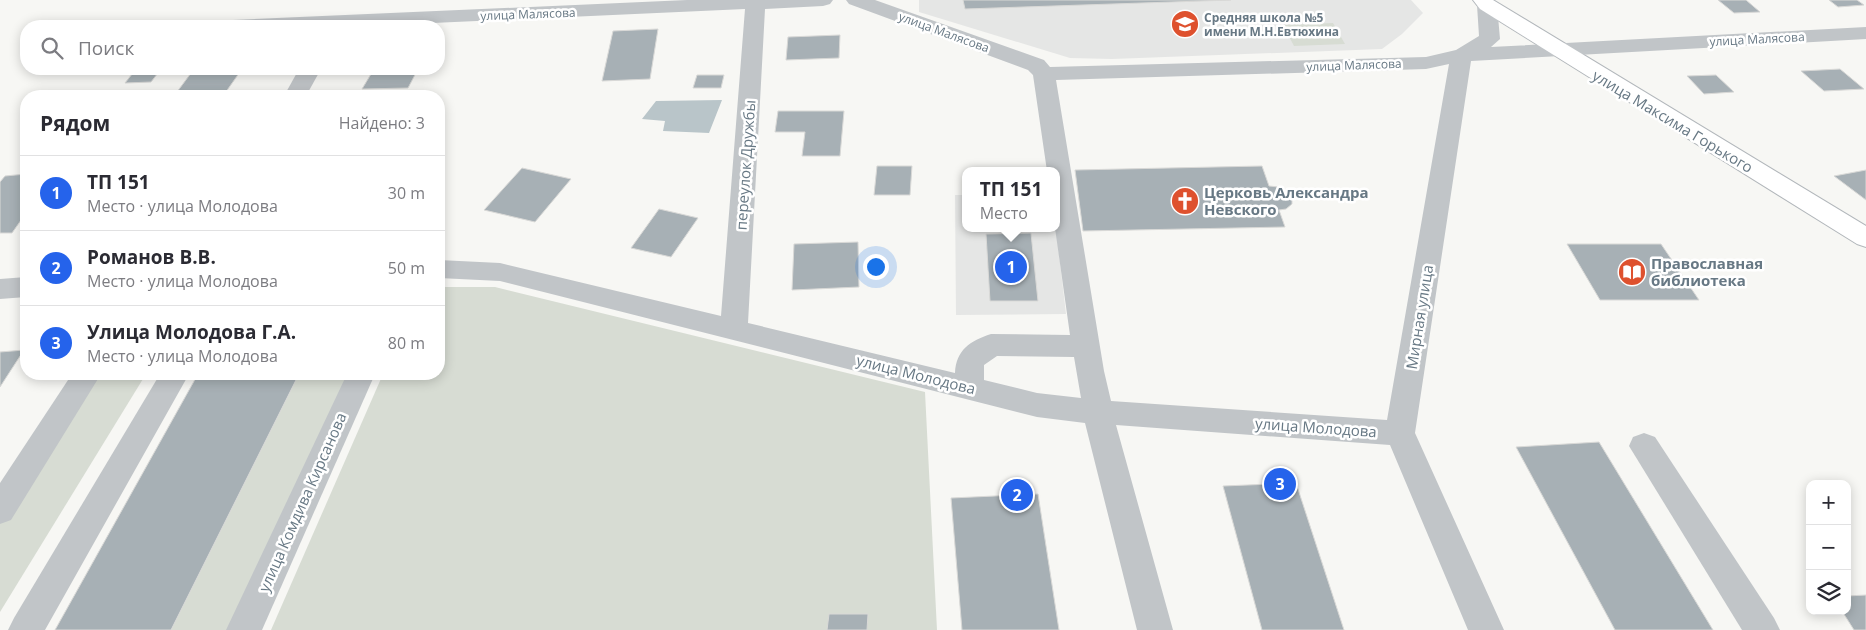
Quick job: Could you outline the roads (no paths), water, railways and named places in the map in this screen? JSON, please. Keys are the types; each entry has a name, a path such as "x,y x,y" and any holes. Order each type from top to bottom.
{"main road":[{"name":"улица Максима Горького","path":"1485,3 1559,51 1866,238"}],"street":[{"name":"улица Малясова","path":"391,20 589,6 823,0"},
{"name":"улица Малясова","path":"856,0 1036,65 1044,74 1426,63 1461,55 1866,34"},
{"name":"переулок Дружбы","path":"734,330 756,2"},
{"path":"1461,55 1490,39 1485,3"},
{"name":"Мирная улица","path":"1400,433 1461,55"},
{"path":"1044,74 1058,167"},
{"path":"298,90 307,75"},
{"path":"1060,178 1086,346 1098,407 1097,412 1155,630"},
{"name":"улица Молодова","path":"445,269 500,272 1036,404 1097,412 1400,433"},
{"path":"0,290 20,288"},
{"path":"969,387 970,360 991,345 1086,346"},
{"path":"0,510 83,380"},
{"path":"26,630 172,380"},
{"name":"улица Комдива Кирсанова","path":"244,630 357,380"},
{"path":"1400,433 1486,630"},
{"path":"1644,446 1762,630"}],"place":[{"name":"Средняя школа №5 имени М.Н.Евтюхина","path":"1185,24"},
{"name":"Церковь Александра Невского","path":"1185,201"},
{"name":"ТП 151","path":"1011,267"},
{"name":"Православная библиотека","path":"1632,272"},
{"name":"Улица Молодова Г.А.","path":"1280,484"},
{"name":"Романов В.В.","path":"1017,495"}]}
